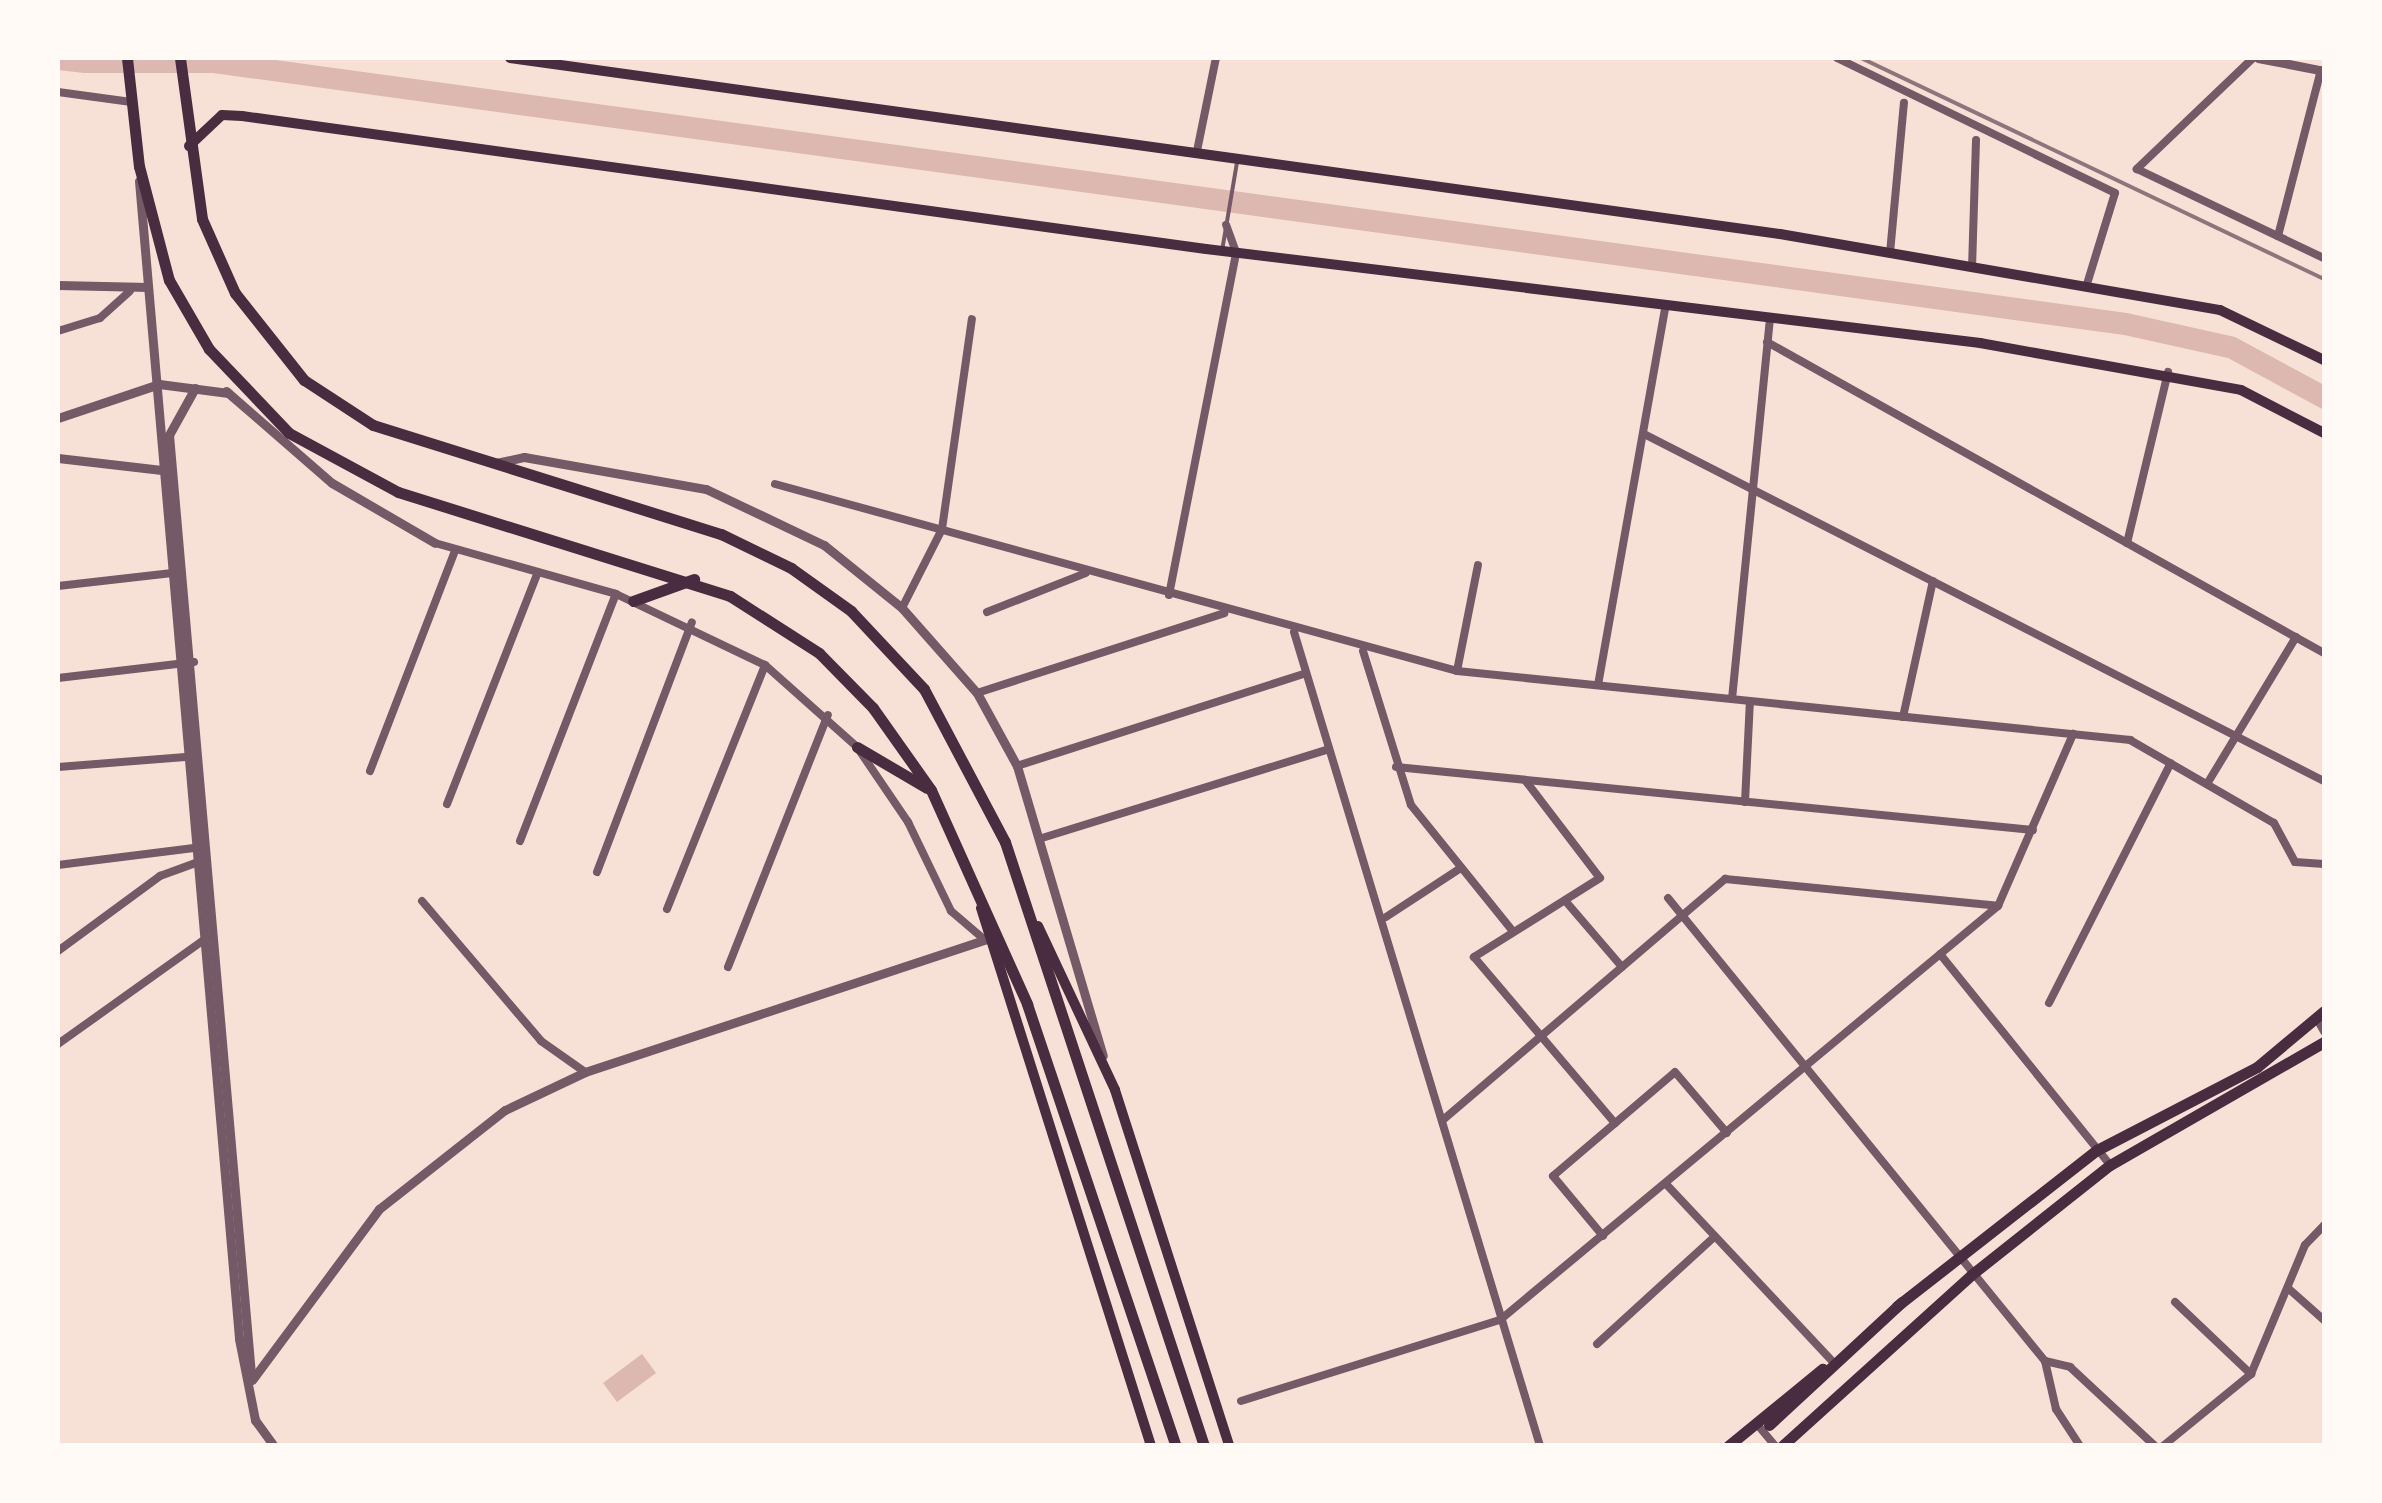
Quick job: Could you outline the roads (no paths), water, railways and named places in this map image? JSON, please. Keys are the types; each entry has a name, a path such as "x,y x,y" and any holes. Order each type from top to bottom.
{"main road":[{"path":"127,58 138,166 182,306 236,381 290,433 398,492 694,580 819,654 931,790 1070,1114 1176,1446"},
{"path":"180,58 189,146 221,266 284,361 373,425 721,534 850,611 946,720 1024,898 1115,1090 1229,1446"},
{"path":"510,58 1197,151 1890,254 2220,310 2324,360"},
{"path":"189,146 222,115 242,116 1236,252 1666,304 2168,372 2242,390 2324,433"},
{"path":"633,601 694,580"},
{"path":"857,747 931,790"},
{"path":"980,898 985,940 1058,1130 1152,1446"},
{"path":"1024,898 1204,1446"},
{"path":"1762,1424 1902,1302 2097,1150 2257,1067 2322,1021"},
{"path":"1778,1446 1970,1274 2110,1165 2324,1042"},
{"path":"1728,1446 1762,1424 1902,1302"}],"street":[{"path":"1197,151 1216,58"},
{"path":"1837,58 2115,193 2086,287"},
{"path":"2278,236 2323,70 2255,58 2137,170 2324,258"},
{"path":"58,92 130,102"},
{"path":"1890,254 1904,103"},
{"path":"1972,268 1976,140"},
{"path":"138,166 239,1339 256,1420 274,1446"},
{"path":"1169,594 1236,252 1226,225"},
{"path":"58,285 130,291 148,287"},
{"path":"58,331 100,318 130,291"},
{"path":"1598,685 1646,435 1666,304"},
{"path":"1732,699 1749,488 1770,318"},
{"path":"902,608 942,529 972,319"},
{"path":"1767,342 2324,653"},
{"path":"2126,542 2168,372"},
{"path":"58,418 159,384 226,392 290,433"},
{"path":"196,388 169,434 180,478 210,860 254,1334 250,1382"},
{"path":"226,392 332,482 435,543 616,594 692,622 765,664 828,715 857,747 901,810 950,911 985,940"},
{"path":"1646,435 2324,781"},
{"path":"494,464 524,457 706,489 824,546 902,608 977,693 1017,766 1042,838 1058,921 1115,1090"},
{"path":"58,458 166,468 180,478"},
{"path":"775,484 1363,651 1457,670 2130,740 2274,823 2295,862 2324,864"},
{"path":"370,770 454,551"},
{"path":"1457,670 1478,565"},
{"path":"447,804 538,572"},
{"path":"58,586 172,573"},
{"path":"988,612 1087,573"},
{"path":"1904,716 1933,581"},
{"path":"520,841 616,594"},
{"path":"977,693 1224,613"},
{"path":"597,872 692,622"},
{"path":"1294,632 1326,750 1386,917 1500,1320 1540,1446"},
{"path":"2207,784 2296,637"},
{"path":"1363,651 1396,767 1411,805 1511,928"},
{"path":"58,678 194,662"},
{"path":"667,908 765,664"},
{"path":"1017,766 1303,674"},
{"path":"1744,802 1750,701"},
{"path":"728,967 828,715"},
{"path":"1241,1401 1500,1320 1998,906 2073,734"},
{"path":"1042,838 1326,750"},
{"path":"58,767 186,757"},
{"path":"2049,1003 2171,763"},
{"path":"1396,767 2032,830"},
{"path":"1525,780 1600,878 1568,904 1511,928 1474,957 1615,1123"},
{"path":"58,865 209,848"},
{"path":"58,951 160,876 210,860"},
{"path":"1386,917 1461,868"},
{"path":"1444,1119 1725,879 1998,906"},
{"path":"1668,898 1810,1063 1964,1253 1970,1274 2045,1361 2056,1409 2080,1446"},
{"path":"422,901 542,1041 585,1072"},
{"path":"1568,904 1622,968"},
{"path":"58,1044 204,940"},
{"path":"250,1382 345,1249 416,1171 504,1110 585,1072 985,940"},
{"path":"1940,954 2110,1165"},
{"path":"1603,1236 1552,1176 1675,1072 1727,1133"},
{"path":"1666,1184 1832,1361"},
{"path":"2163,1446 2251,1374 2304,1245 2324,1225"},
{"path":"1597,1344 1713,1238"},
{"path":"2288,1289 2324,1320"},
{"path":"2175,1302 2251,1374"},
{"path":"2045,1361 2070,1367 2155,1446"},
{"path":"1762,1424 1778,1446"}],"lane":[{"path":"1222,250 1238,158"}],"railway":[{"path":"1861,58 2324,279"}]}
